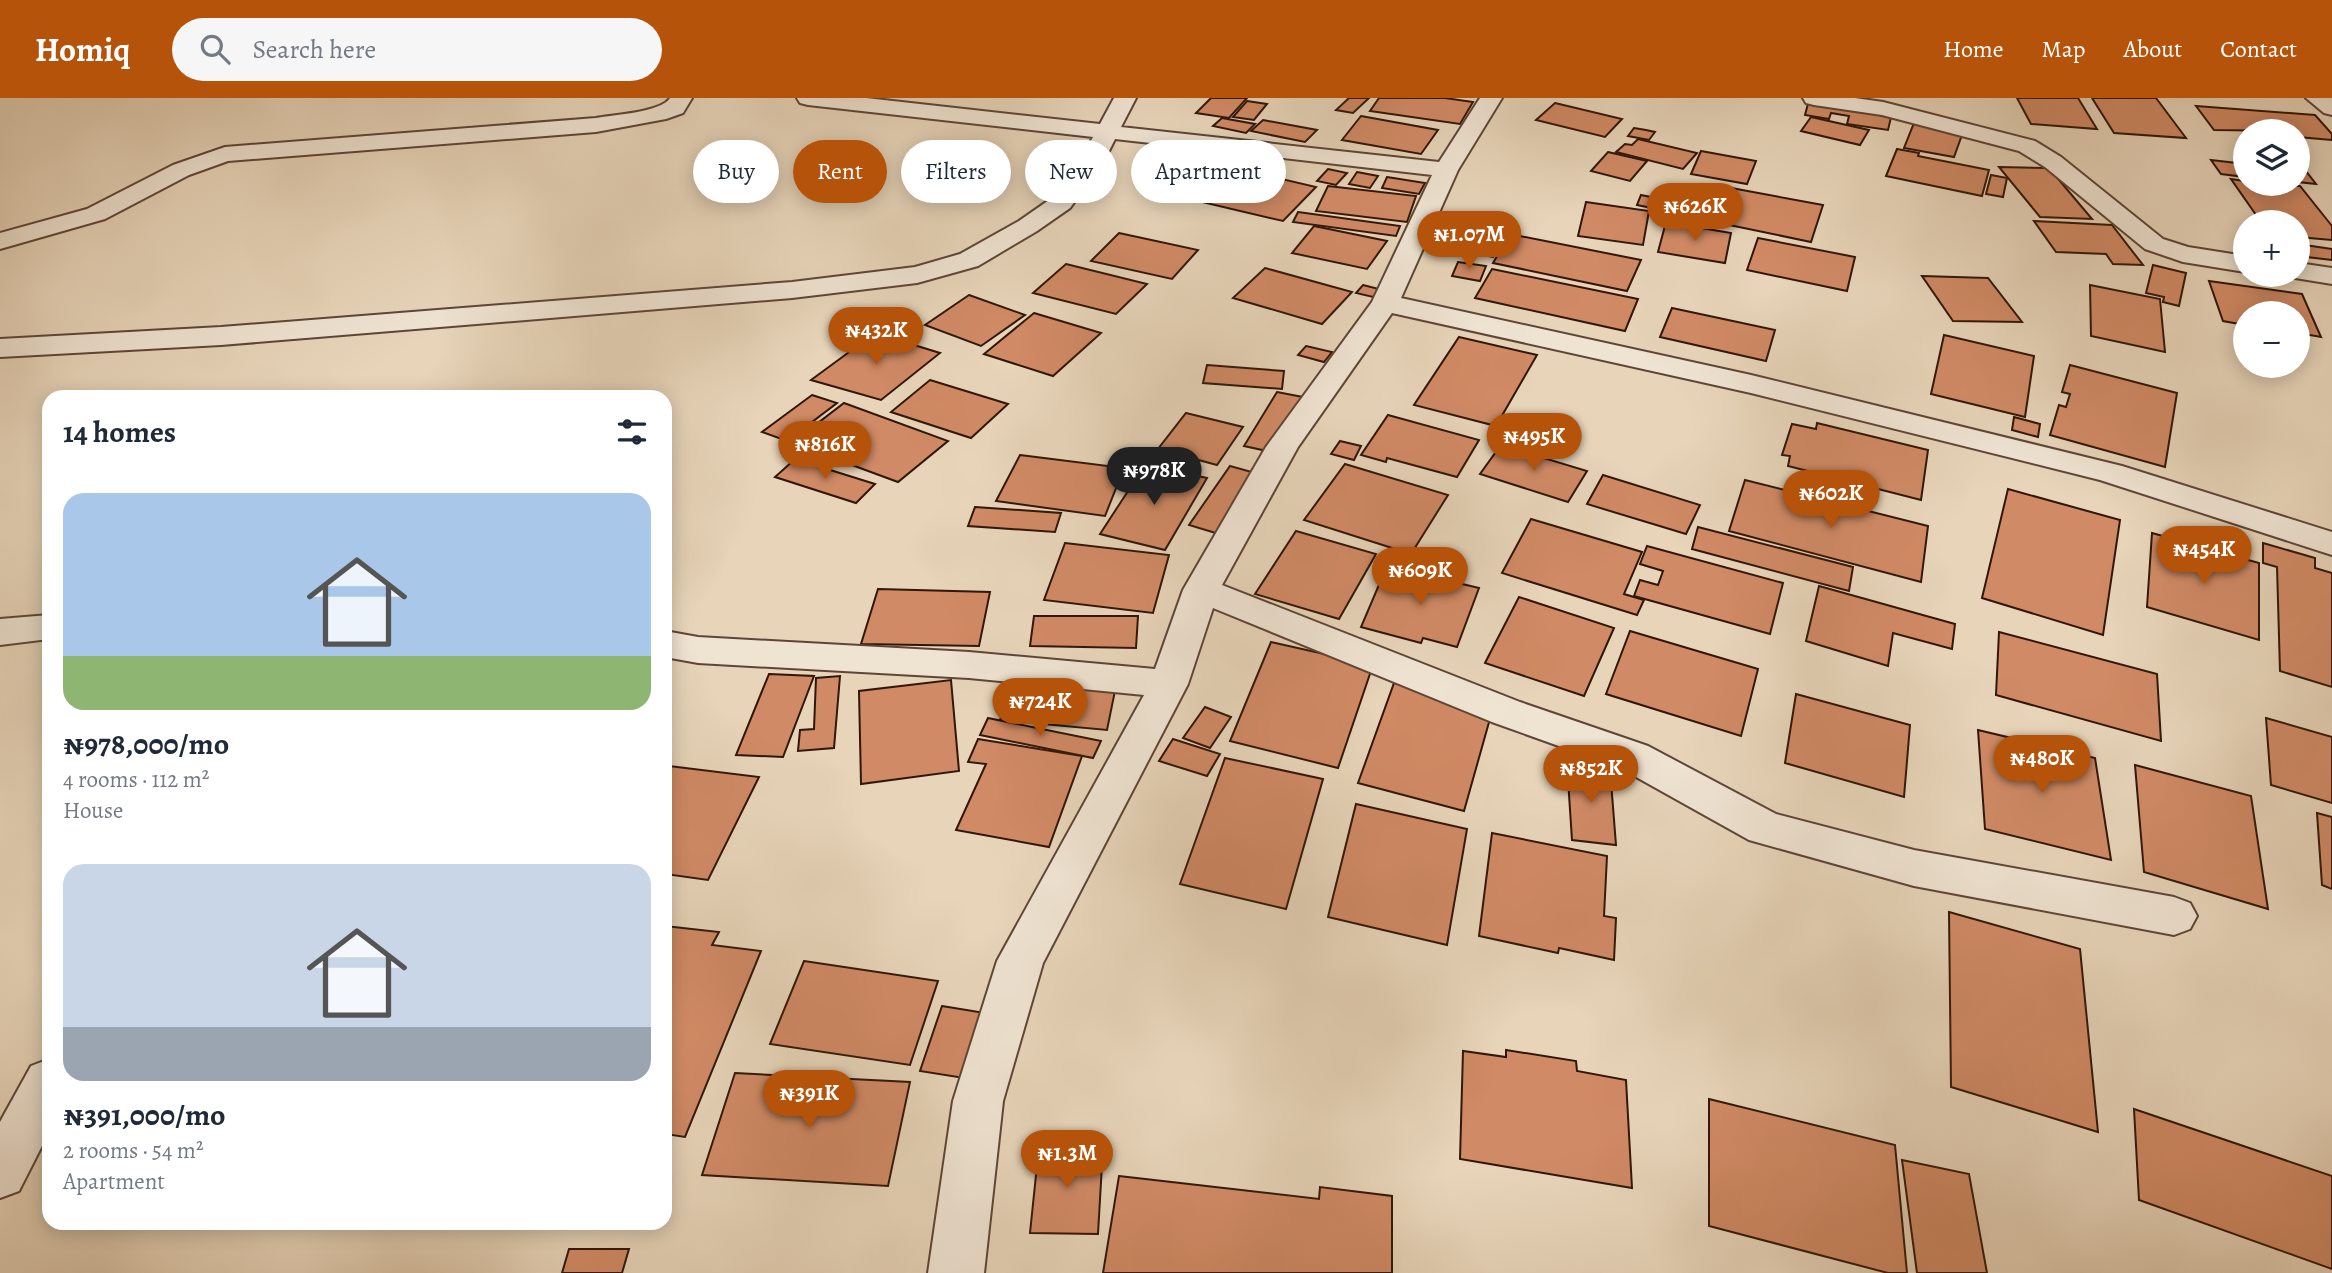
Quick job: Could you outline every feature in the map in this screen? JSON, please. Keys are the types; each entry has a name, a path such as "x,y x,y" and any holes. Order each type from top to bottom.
{"street":[{"path":"0,241 96,214 181,170 225,154 596,125 658,114 675,108 681,98"},
{"path":"808,98 1446,170"},
{"path":"0,348 234,335 792,290 918,275 969,260 1028,226 1061,203 1092,162 1125,98"},
{"path":"956,1273 978,1101 1020,961 1169,684 1202,590 1282,447 1385,303 1446,170 1491,98"},
{"path":"1814,98 1883,109 2026,146 2053,162 2154,244 2183,254 2233,262"},
{"path":"1883,109 1912,98"},
{"path":"2317,98 2332,108"},
{"path":"2310,273 2332,276"},
{"path":"1385,303 1751,384 2111,473 2332,544"},
{"path":"1202,590 1506,712 1634,757 1764,828 1914,868 2174,916"},
{"path":"0,632 42,628"},
{"path":"672,645 698,650 969,665 1169,684"},
{"path":"3,1163 42,1094"}],"building":[{"path":"1211,98 1247,98 1229,118 1196,113"},
{"path":"1349,98 1369,98 1353,113 1336,110"},
{"path":"1379,98 1445,98 1473,102 1460,124 1370,111"},
{"path":"2017,98 2078,98 2097,129 2031,124"},
{"path":"2092,98 2156,98 2186,138 2114,133"},
{"path":"1809,100 1892,113 1888,130 1847,124 1849,116 1831,113 1829,119 1805,115"},
{"path":"1247,101 1267,104 1254,120 1233,117"},
{"path":"1555,103 1622,119 1605,137 1536,120"},
{"path":"2196,106 2315,115 2332,134 2332,140 2310,138 2310,119 2233,119 2233,130 2214,130"},
{"path":"1361,116 1438,130 1421,154 1342,140"},
{"path":"1811,117 1869,130 1860,145 1801,131"},
{"path":"1222,118 1255,124 1246,133 1213,126"},
{"path":"1263,120 1317,130 1305,142 1251,131"},
{"path":"1914,123 1963,132 1954,157 1904,148"},
{"path":"1634,128 1655,132 1649,140 1628,136"},
{"path":"1638,139 1697,153 1683,169 1616,152 1625,144 1632,145"},
{"path":"1897,149 1919,153 1918,156 1989,170 1982,196 1886,176"},
{"path":"1701,151 1756,161 1747,184 1691,174"},
{"path":"1608,152 1647,161 1630,181 1591,171"},
{"path":"2211,160 2233,163 2233,176 2221,174"},
{"path":"1999,167 2049,168 2092,219 2040,217"},
{"path":"1328,169 1347,173 1336,185 1317,181"},
{"path":"1357,172 1378,176 1370,188 1349,184"},
{"path":"1991,175 2007,178 2003,197 1986,194"},
{"path":"1387,177 1425,183 1419,194 1382,188"},
{"path":"1286,180 1316,187 1283,221 1206,203 1286,203"},
{"path":"1328,186 1416,196 1407,222 1316,211"},
{"path":"1726,187 1823,205 1811,242 1710,221"},
{"path":"1641,195 1656,198 1652,208 1637,205"},
{"path":"2243,196 2308,196 2332,226 2332,240 2310,238 2310,210 2253,210"},
{"path":"1662,199 1707,207 1701,225 1654,216"},
{"path":"1586,202 1649,211 1643,245 1578,236"},
{"path":"1298,212 1400,226 1396,236 1293,222"},
{"path":"2034,221 2112,225 2143,265 2113,264 2106,254 2056,252"},
{"path":"1666,222 1731,233 1725,263 1658,252"},
{"path":"1314,226 1387,241 1367,269 1292,253"},
{"path":"1119,233 1198,250 1172,279 1091,261"},
{"path":"1510,234 1641,260 1627,291 1493,263"},
{"path":"1758,238 1855,257 1847,291 1747,270"},
{"path":"1468,242 1499,248 1493,257 1462,251"},
{"path":"2310,246 2332,249 2332,260 2310,257"},
{"path":"1458,262 1486,266 1480,281 1452,276"},
{"path":"1066,264 1147,284 1116,314 1033,293"},
{"path":"2153,265 2186,273 2179,306 2163,302 2164,297 2146,293"},
{"path":"1265,268 1352,292 1322,324 1233,298"},
{"path":"1492,269 1638,299 1625,331 1475,298"},
{"path":"1922,276 1988,278 2022,322 1953,321"},
{"path":"2209,281 2233,284 2233,287 2302,294 2305,301 2233,301 2233,323 2223,321"},
{"path":"1363,285 1379,289 1373,297 1356,293"},
{"path":"2090,285 2160,299 2165,352 2091,336"},
{"path":"969,295 1025,315 981,346 925,325"},
{"path":"1672,308 1775,330 1766,361 1660,337"},
{"path":"2310,312 2321,337 2310,335"},
{"path":"1034,313 1101,333 1053,376 984,354"},
{"path":"875,333 940,353 881,400 811,380"},
{"path":"1944,335 2034,356 2025,417 1931,394"},
{"path":"1459,337 1537,355 1496,426 1414,405"},
{"path":"1306,346 1332,352 1324,362 1298,355"},
{"path":"1207,365 1284,371 1282,389 1203,383"},
{"path":"2070,365 2177,393 2165,467 2050,435 2059,405 2066,407 2070,394 2062,392"},
{"path":"930,380 1008,404 971,438 891,412"},
{"path":"1277,392 1308,398 1276,453 1244,446"},
{"path":"812,395 837,403 787,441 762,432"},
{"path":"844,403 948,441 898,482 792,443"},
{"path":"1186,413 1243,427 1217,465 1158,449"},
{"path":"1388,415 1479,440 1457,477 1387,458 1386,462 1361,455"},
{"path":"2014,417 2040,424 2038,437 2012,430"},
{"path":"1817,423 1928,450 1921,500 1788,466 1790,456 1782,455 1792,424 1816,429"},
{"path":"1340,441 1361,446 1354,460 1331,454"},
{"path":"1501,445 1587,471 1568,502 1480,474"},
{"path":"1020,455 1124,468 1105,516 996,501"},
{"path":"795,459 875,484 856,503 775,477"},
{"path":"1345,464 1448,495 1411,554 1304,520"},
{"path":"1145,465 1207,478 1165,550 1100,534"},
{"path":"1230,466 1259,474 1219,534 1189,525"},
{"path":"1603,475 1700,505 1686,534 1587,504"},
{"path":"1745,480 1928,526 1921,582 1729,531"},
{"path":"2008,489 2120,520 2103,635 1982,598"},
{"path":"975,507 1061,513 1055,532 968,526"},
{"path":"1531,519 1642,552 1624,594 1644,600 1637,615 1502,573"},
{"path":"1698,527 1853,567 1849,591 1692,549"},
{"path":"1296,531 1376,554 1339,619 1255,594"},
{"path":"2152,533 2259,563 2259,640 2147,607"},
{"path":"1065,543 1169,555 1153,613 1044,600"},
{"path":"2263,543 2315,558 2315,568 2332,573 2332,687 2280,671 2277,567 2263,563"},
{"path":"1647,546 1783,583 1770,634 1634,596 1640,580 1658,585 1663,571 1640,564"},
{"path":"1387,566 1479,588 1457,647 1423,638 1421,643 1361,627"},
{"path":"1819,586 1955,624 1952,649 1893,633 1888,666 1806,641"},
{"path":"878,589 990,592 979,646 861,644"},
{"path":"1519,597 1614,628 1584,696 1485,663"},
{"path":"1034,616 1138,616 1136,648 1030,646"},
{"path":"1630,631 1758,669 1741,736 1606,694"},
{"path":"1999,632 2157,674 2161,741 1996,695"},
{"path":"1271,642 1373,665 1338,768 1230,741"},
{"path":"769,674 814,676 783,757 736,755"},
{"path":"840,676 834,748 798,751 800,730 814,729 816,678"},
{"path":"1013,677 1116,686 1107,730 1000,720"},
{"path":"951,680 959,771 861,784 859,691"},
{"path":"1394,683 1493,708 1464,811 1358,783"},
{"path":"1796,694 1910,725 1904,797 1785,763"},
{"path":"1205,707 1231,717 1210,748 1183,738"},
{"path":"988,718 1101,741 1093,758 980,735"},
{"path":"2266,718 2332,737 2332,803 2271,785"},
{"path":"1978,730 2095,758 2111,860 1985,829"},
{"path":"978,739 1082,756 1049,847 956,830 986,764 968,762"},
{"path":"1173,739 1220,754 1207,776 1159,761"},
{"path":"1225,758 1323,779 1286,909 1180,884"},
{"path":"1567,764 1610,769 1616,845 1572,840"},
{"path":"2135,765 2251,796 2268,909 2144,872"},
{"path":"672,766 759,777 708,880 672,875"},
{"path":"1356,804 1467,829 1447,945 1328,917"},
{"path":"2317,813 2332,817 2332,889 2322,885"},
{"path":"1492,833 1607,856 1604,916 1616,918 1614,960 1559,948 1558,953 1479,936"},
{"path":"1949,912 2080,949 2098,1132 1951,1087"},
{"path":"672,927 719,932 712,945 761,951 685,1137 672,1135"},
{"path":"804,961 938,981 910,1065 770,1044"},
{"path":"942,1006 991,1014 970,1079 920,1071"},
{"path":"1506,1050 1576,1061 1577,1071 1626,1080 1632,1188 1460,1159 1463,1051 1506,1057"},
{"path":"735,1073 910,1082 888,1186 702,1175"},
{"path":"1709,1099 1895,1145 1907,1273 1888,1273 1709,1226"},
{"path":"2134,1109 2332,1176 2332,1269 2139,1200"},
{"path":"1039,1146 1103,1147 1098,1234 1030,1233"},
{"path":"1902,1160 1969,1174 1987,1273 1917,1273"},
{"path":"1119,1176 1319,1199 1320,1187 1392,1196 1392,1273 1103,1273"},
{"path":"569,1249 629,1249 622,1273 562,1273"}]}
